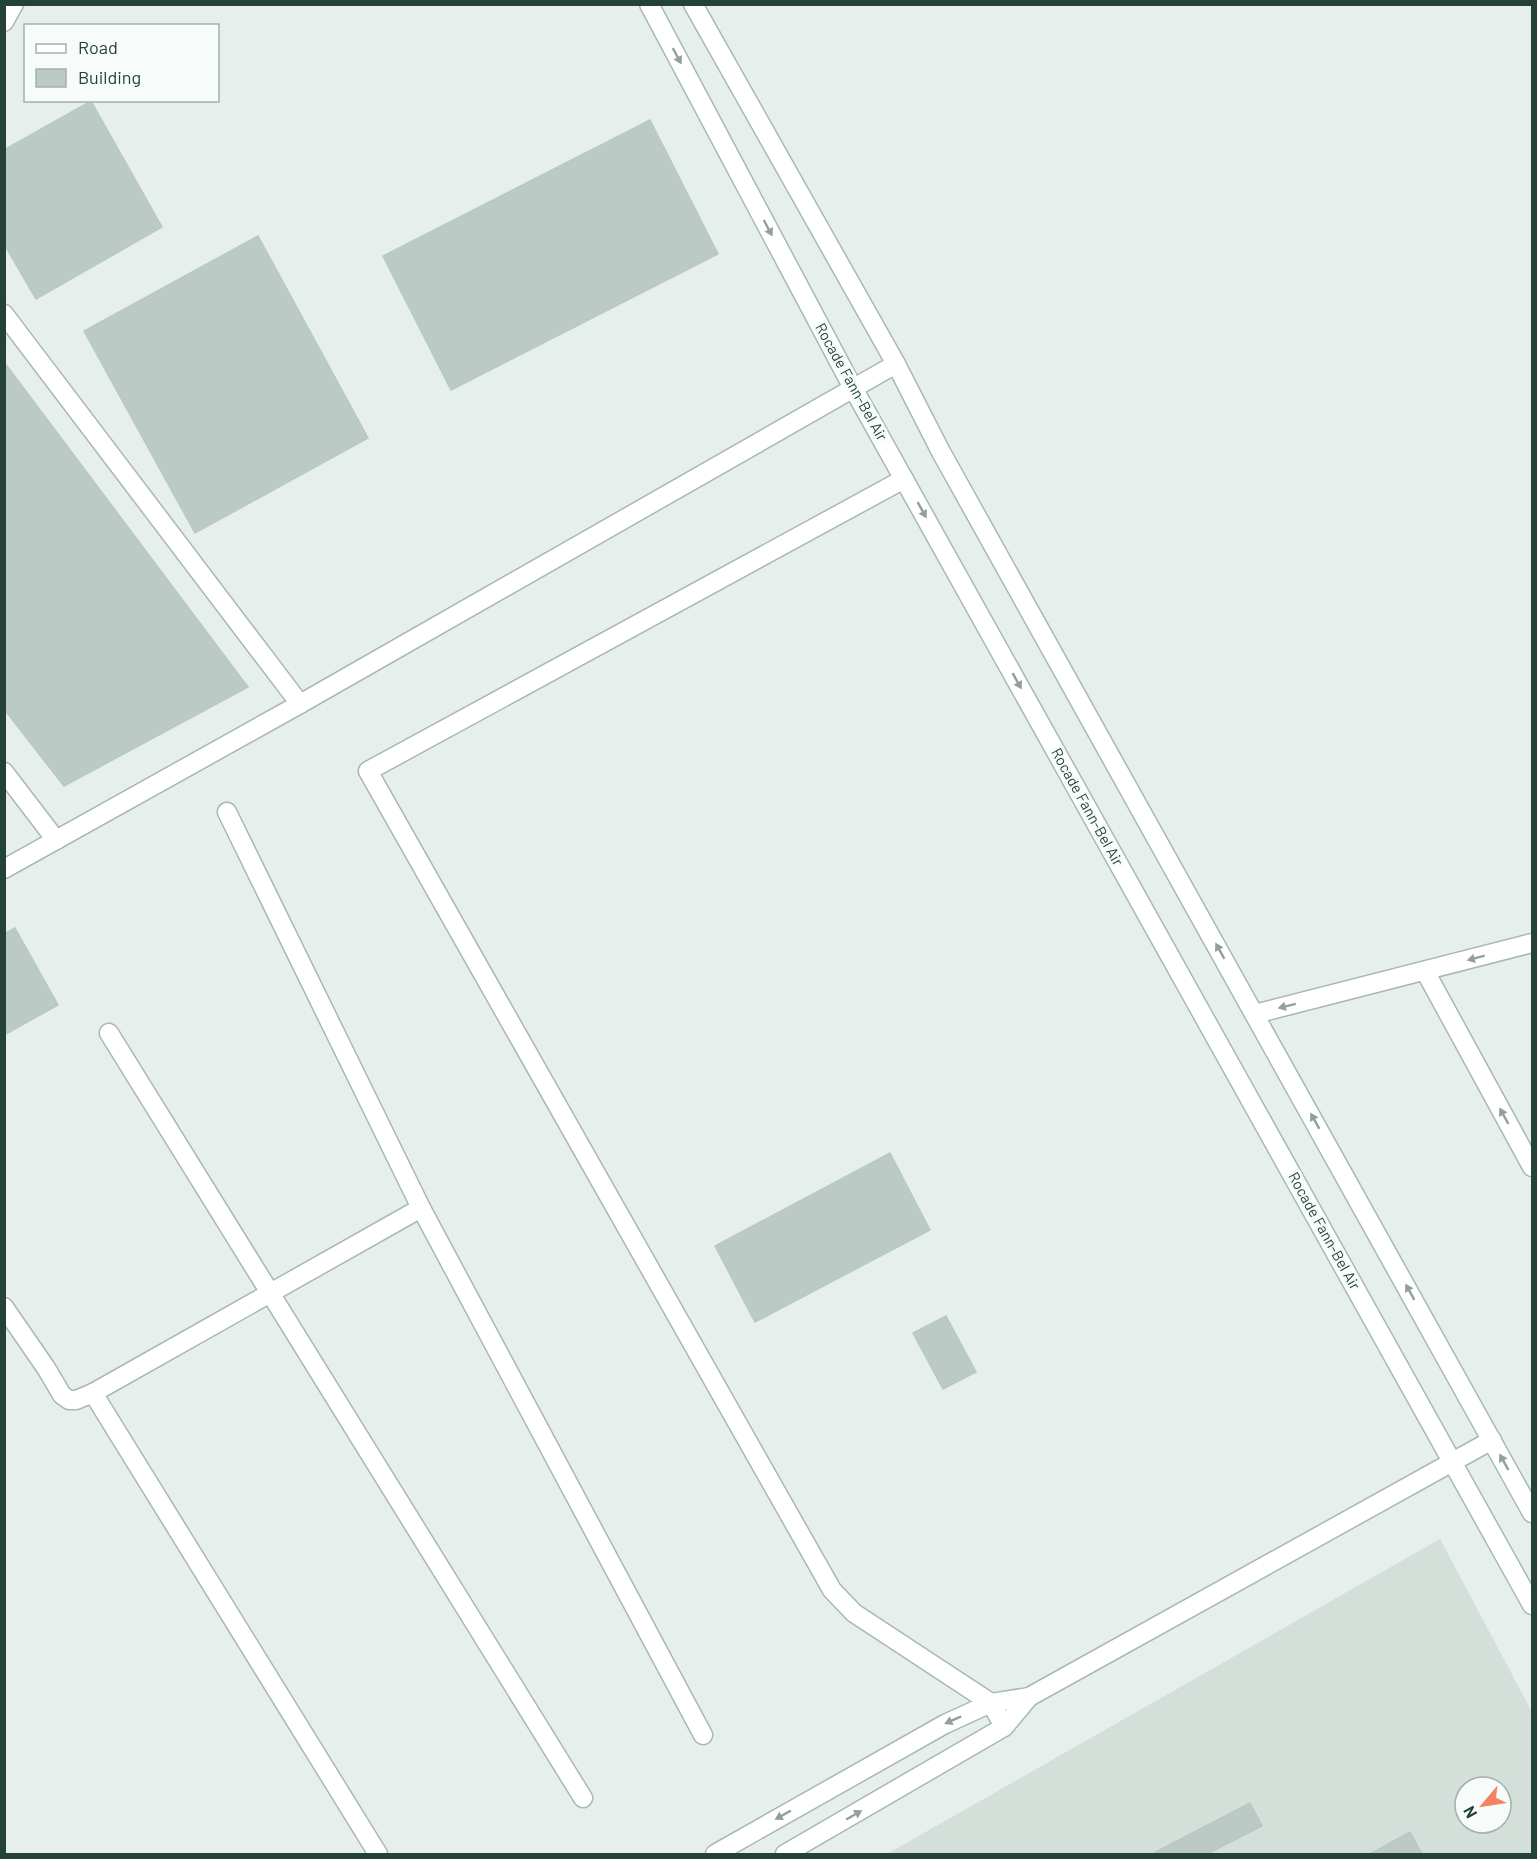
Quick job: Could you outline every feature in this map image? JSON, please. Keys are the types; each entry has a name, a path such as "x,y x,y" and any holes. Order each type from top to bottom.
{"street":[{"path":"4,22 14,4"},
{"name":"Rocade Fann-Bel Air","path":"649,4 853,388 1533,1605"},
{"path":"693,4 896,364 941,452 1533,1513"},
{"path":"4,314 300,704"},
{"path":"4,869 300,704 896,364"},
{"path":"904,479 368,771 832,1590 854,1613 991,1703 1004,1727"},
{"path":"4,772 56,840"},
{"path":"227,812 421,1208 703,1735"},
{"path":"1255,1014 1533,943"},
{"path":"1425,971 1533,1167"},
{"path":"109,1033 583,1798"},
{"path":"4,1307 62,1395 69,1400 76,1400 93,1393 421,1208"},
{"path":"93,1393 378,1854"},
{"path":"715,1854 945,1724 991,1703 1029,1697 1492,1440"},
{"path":"785,1854 1004,1727 1029,1697"}],"shaded area":[{"path":"1440,1539 1532,1712 1532,1854 887,1854"}],"building":[{"path":"92,102 162,227 36,299 4,244 4,150"},
{"path":"650,120 718,254 451,390 383,256"},
{"path":"258,236 368,438 195,533 84,331"},
{"path":"4,362 248,687 64,786 4,709"},
{"path":"15,928 58,1005 4,1035 4,934"},
{"path":"890,1153 930,1230 755,1322 715,1246"},
{"path":"946,1316 976,1372 943,1389 913,1333"},
{"path":"1250,1803 1262,1826 1207,1854 1152,1854"},
{"path":"1410,1832 1422,1854 1370,1854"}]}
